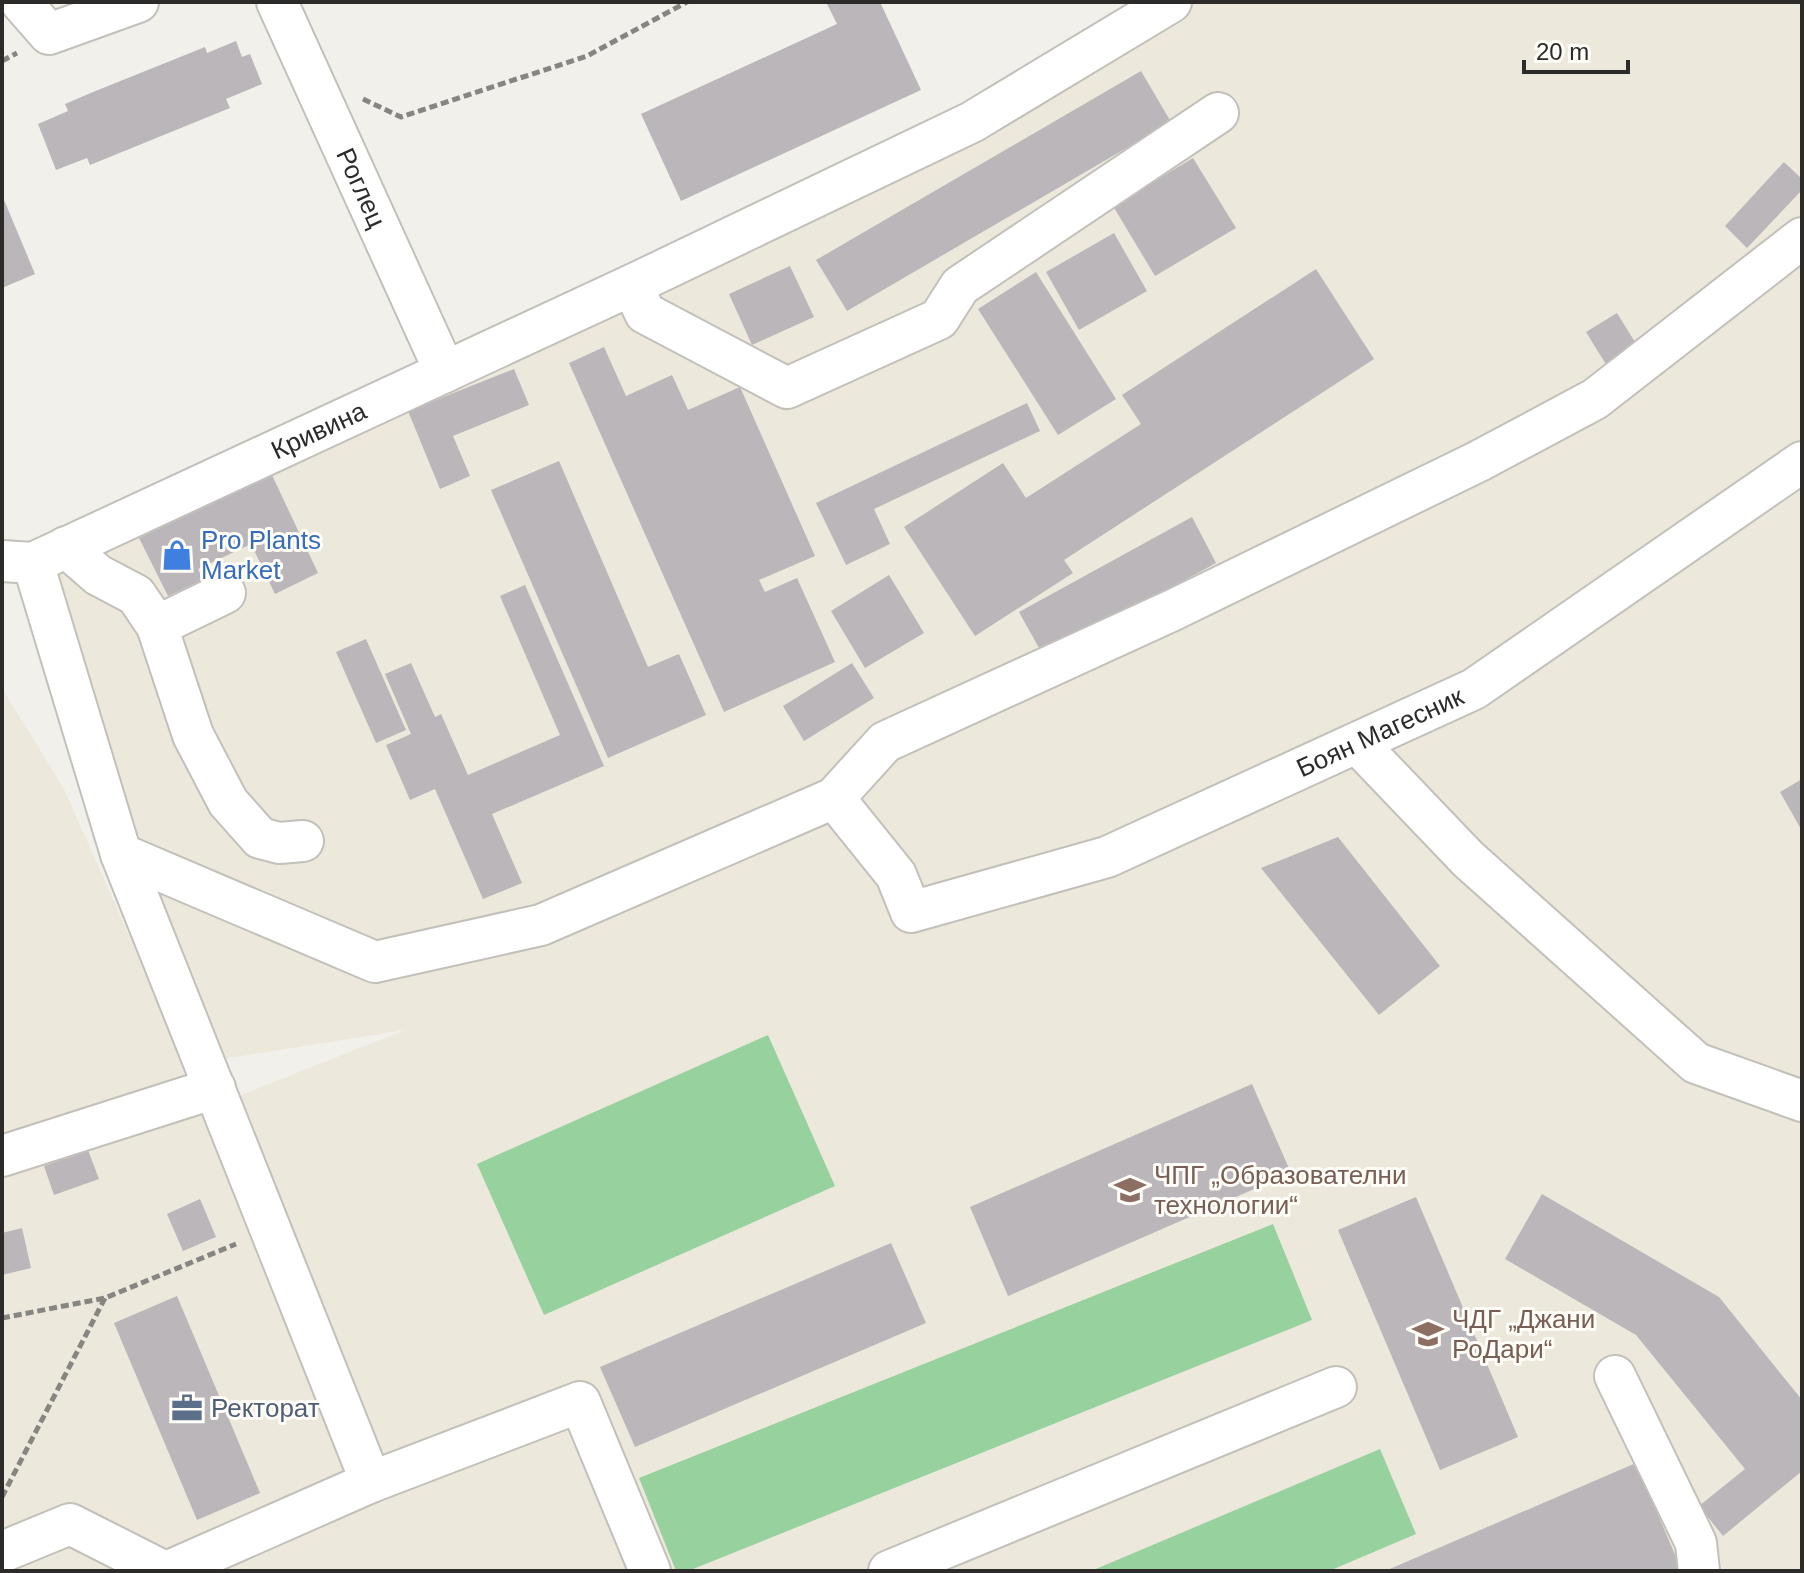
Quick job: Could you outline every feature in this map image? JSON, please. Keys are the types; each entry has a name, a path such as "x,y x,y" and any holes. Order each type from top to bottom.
{"street":[{"path":"21,2 49,34 138,2"},
{"name":"Роглец","path":"277,2 445,372"},
{"name":"Кривина","path":"34,557 445,372 972,122 1171,2"},
{"path":"632,285 645,313 787,388 939,319 960,286 1218,113"},
{"path":"121,854 375,962 541,925 834,798 885,742 1173,610 1479,461 1595,399 1802,238"},
{"name":"Боян Магесник","path":"834,798 896,875 911,912 1107,857 1474,689 1802,462"},
{"path":"34,557 98,575 136,595 157,626 193,735 228,802 260,838 279,843 303,841"},
{"path":"34,557 121,854 371,1482"},
{"path":"157,626 225,593"},
{"path":"1357,743 1468,859 1696,1063 1802,1101"},
{"path":"2,1156 215,1088"},
{"path":"1615,1376 1696,1543 1699,1571"},
{"path":"889,1571 1336,1387"},
{"path":"169,1571 371,1482 580,1402 650,1571"},
{"path":"2,1552 70,1524 163,1571"}],"path":[{"path":"362,98 401,117 587,56 687,2"},
{"path":"2,1318 105,1298 271,1229"},
{"path":"2,1497 105,1298"}],"shaded area":[{"path":"1171,2 1802,2 1802,1571 2,1571 2,688 64,789 206,1109 405,1030 204,1062 33,563"}],"green space":[{"path":"768,1035 835,1186 544,1315 477,1164"},
{"path":"1273,1224 1312,1320 688,1571 676,1571 639,1478"},
{"path":"1380,1449 1416,1534 1329,1571 1091,1571"}],"building":[{"path":"826,2 880,2 921,90 681,201 641,114 837,24"},
{"path":"236,41 242,57 250,54 262,84 226,99 230,108 90,165 87,158 56,170 38,124 68,111 65,104 205,47 207,53"},
{"path":"1141,71 1171,122 847,311 816,260"},
{"path":"1193,158 1236,228 1155,276 1113,206"},
{"path":"1784,162 1802,179 1802,190 1747,248 1725,226"},
{"path":"2,195 35,274 2,288"},
{"path":"1114,233 1147,291 1079,330 1046,272"},
{"path":"790,266 814,317 752,345 729,294"},
{"path":"1316,269 1374,359 1064,560 1073,573 975,636 904,527 1003,463 1026,498 1141,424 1122,395"},
{"path":"1036,272 1116,399 1058,435 978,309"},
{"path":"1617,313 1638,347 1607,366 1586,332"},
{"path":"604,347 626,396 672,375 688,410 740,387 815,556 759,580 765,592 797,578 835,662 724,712 569,363"},
{"path":"514,369 529,405 453,436 470,476 440,489 408,411"},
{"path":"1027,403 1040,431 874,509 890,544 846,565 816,503"},
{"path":"559,461 648,667 679,654 706,715 608,758 491,490"},
{"path":"272,475 318,573 275,594 251,544 198,569 203,580 168,596 139,538"},
{"path":"1192,517 1216,563 1044,657 1019,612"},
{"path":"889,575 924,633 865,668 831,611"},
{"path":"525,585 604,766 492,814 522,883 483,899 435,789 410,800 386,745 411,734 385,674 411,663 435,717 441,714 468,775 560,735 500,596"},
{"path":"366,639 406,730 376,743 336,652"},
{"path":"852,663 874,698 804,741 783,706"},
{"path":"1802,779 1802,831 1780,792"},
{"path":"1338,837 1440,966 1379,1015 1261,868"},
{"path":"1252,1084 1291,1173 1008,1296 970,1207"},
{"path":"88,1150 99,1179 54,1195 44,1166"},
{"path":"1542,1194 1719,1297 1802,1400 1802,1471 1723,1536 1699,1506 1745,1469 1636,1335 1505,1259"},
{"path":"1416,1197 1518,1437 1440,1470 1338,1230"},
{"path":"200,1199 216,1237 183,1251 167,1214"},
{"path":"22,1228 31,1268 2,1275 2,1233"},
{"path":"891,1243 926,1323 635,1447 600,1367"},
{"name":"Ректорат","path":"177,1296 260,1493 197,1520 114,1323"},
{"path":"1636,1463 1682,1571 1385,1571"}],"place":[{"name":"Pro Plants Market","path":"177,555"},
{"name":"ЧПГ „Образователни технологии“","path":"1130,1190"},
{"name":"ЧДГ „Джани РоДари“","path":"1428,1334"},
{"name":"Ректорат","path":"187,1408"}]}
